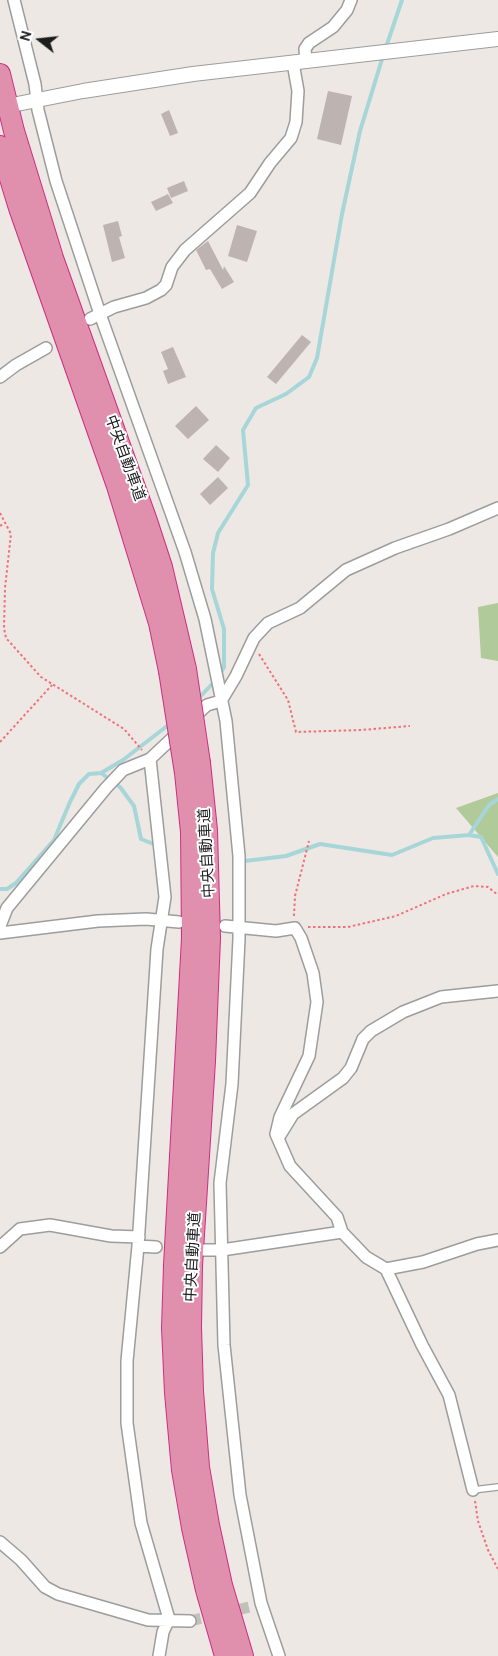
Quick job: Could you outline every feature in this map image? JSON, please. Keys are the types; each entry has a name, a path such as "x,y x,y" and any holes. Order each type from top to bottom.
{"highway":[{"name":"中央自動車道","path":"0,74 14,131 53,258 150,531 178,670 192,768 207,830 210,938 205,1061 192,1266 191,1327 199,1467 222,1585 243,1656"},
{"name":"中央自動車道","path":"0,146 19,208 117,486 159,623 178,670"},
{"name":"中央自動車道","path":"192,768 192,938 172,1328 175,1393 182,1470 192,1528 206,1590 225,1656"}],"street":[{"path":"14,0 56,181 95,316 185,552 205,620 226,721 239,856 232,1084 220,1183 224,1345 231,1426 240,1495 261,1603 279,1656"},
{"path":"95,316 161,290 166,285 172,267 185,250 250,193 270,163 291,138 296,122 299,62 305,49 309,43 333,27 347,10 351,0"},
{"path":"17,104 37,99 175,77 498,39"},
{"path":"0,377 16,364 46,348"},
{"path":"0,926 7,908 123,770 148,757 206,705 220,696 236,676 249,647 260,630 268,623 300,608 346,570 395,548 449,529 498,508"},
{"path":"148,757 165,897 157,949 138,1241 127,1361 127,1424 141,1523 169,1619 163,1632 159,1656"},
{"path":"0,934 98,921 162,920 178,922"},
{"path":"225,926 276,931 295,928 301,938 313,973 317,1002 309,1056 280,1117 276,1134 279,1139"},
{"path":"473,1490 449,1395 422,1345 386,1269 366,1256 342,1232 337,1217 290,1166 279,1146 279,1139 281,1130 293,1114 343,1078 351,1068 363,1039 371,1031 403,1012 441,997 498,991"},
{"path":"0,1247 20,1229 50,1225 138,1241 156,1247"},
{"path":"203,1250 222,1250 342,1232"},
{"path":"386,1269 396,1268 477,1244 498,1240"},
{"path":"0,1542 21,1560 45,1587 58,1594 148,1620 190,1621"},
{"path":"249,1607 261,1603"}],"lane":[{"path":"473,1490 498,1487"}],"path":[{"path":"0,513 11,534 5,588 5,633 10,643 30,666 52,685 114,722 131,737 148,757"},
{"path":"0,526 5,523"},
{"path":"249,647 255,650 264,660 288,700 296,732 410,726"},
{"path":"0,742 52,685"},
{"path":"309,841 295,896 295,928 348,927 396,916 446,894 474,886 488,887 498,894"},
{"path":"473,1490 478,1521 492,1559 498,1569"}],"green space":[{"path":"498,603 498,661 481,658 478,607"},
{"path":"498,793 498,857 456,808"}],"building":[{"path":"328,91 352,96 341,145 317,139"},
{"path":"169,110 178,133 170,136 161,114"},
{"path":"184,181 188,191 171,198 167,188"},
{"path":"168,194 173,203 156,211 151,202"},
{"path":"118,221 122,236 119,237 125,258 112,262 103,225"},
{"path":"237,225 257,231 247,262 228,256"},
{"path":"208,241 223,270 224,266 234,282 222,289 210,269 206,270 196,250"},
{"path":"302,335 311,342 276,384 267,377"},
{"path":"173,347 186,377 168,384 163,371 168,369 161,352"},
{"path":"196,406 209,420 188,439 175,426"},
{"path":"216,445 230,458 218,472 203,459"},
{"path":"218,477 228,488 210,505 200,494"}],"waterway":[{"path":"385,50 402,0"},
{"path":"220,674 224,667 224,629 212,589 213,553 218,533 248,485 243,430 256,408 286,394 309,377 317,358 342,214 360,131 383,56"},
{"path":"197,700 214,682"},
{"path":"0,889 7,889 16,883 54,840 79,784 89,774 101,773 123,760 171,723"},
{"path":"101,773 120,787 134,806 141,839 156,845"},
{"path":"469,835 489,805 498,799"},
{"path":"245,861 286,856 320,844 392,855 433,838 469,835 481,837 498,874"}],"tunnel":[{"path":"190,1621 249,1607"}]}
